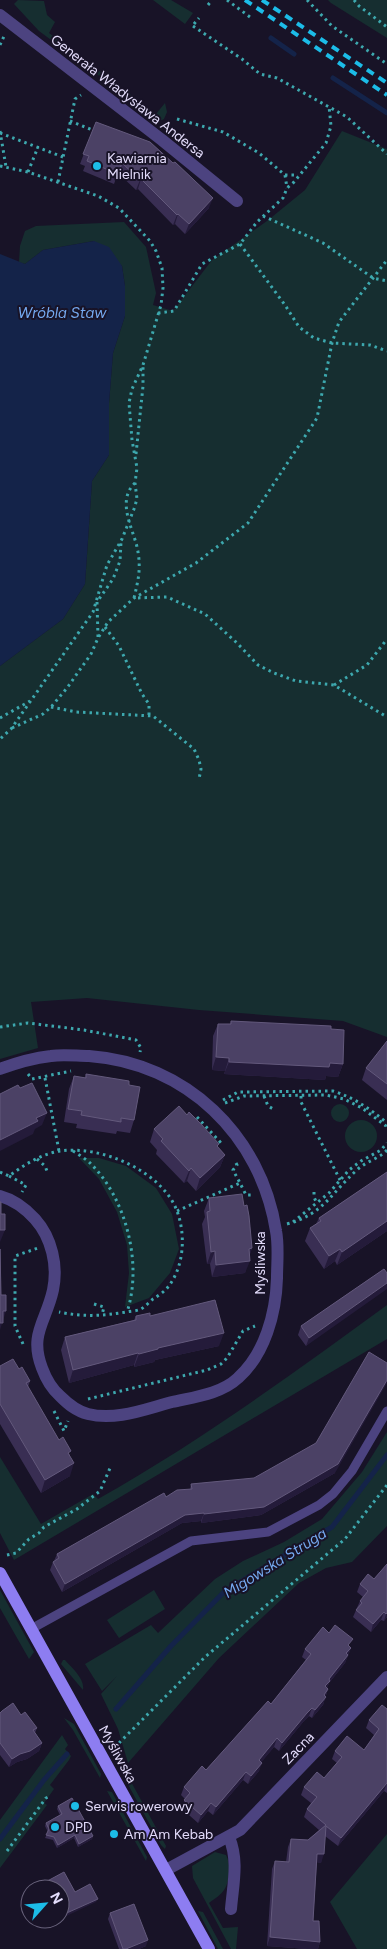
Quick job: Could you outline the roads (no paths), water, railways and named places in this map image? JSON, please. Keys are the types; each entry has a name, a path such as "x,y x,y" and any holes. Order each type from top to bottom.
{"street":[{"name":"Generała Władysława Andersa","path":"0,15 162,140 237,201"},
{"name":"Myśliwska","path":"0,1068 53,1055 105,1057 138,1064 193,1092 220,1115 242,1143 258,1170 276,1227 276,1297 269,1326 256,1357 239,1378 224,1389 124,1415 106,1417 86,1414 73,1408 55,1392 45,1376 37,1354 39,1331 53,1291 55,1273 50,1243 41,1226 26,1210 12,1199 0,1196"},
{"name":"Myśliwska","path":"0,1573 209,1949"},
{"name":"Zacna","path":"166,1870 229,1838 240,1830 387,1677"},
{"path":"229,1838 236,1862 231,1909"}],"lane":[{"path":"31,1629 190,1541 268,1532 319,1505 333,1494 352,1472 387,1411"}],"water":[{"name":"Wróbla Staw","path":"94,241 109,247 122,266 125,286 125,316 113,353 109,403 109,455 92,481 85,584 63,619 0,666 0,254 25,264 43,250"}],"waterway":[{"path":"271,38 294,54"},
{"path":"333,78 387,113"},
{"name":"Migowska Struga","path":"116,1709 171,1646 225,1591 332,1527 387,1455"},
{"name":"Migowska Struga","path":"0,1839 44,1780 67,1754"}],"railway":[{"path":"245,0 387,95"},
{"path":"262,0 387,83"}],"place":[{"name":"Kawiarnia Mielnik","path":"97,166"},
{"name":"Serwis rowerowy","path":"75,1806"},
{"name":"DPD","path":"55,1827"},
{"name":"Am Am Kebab","path":"114,1834"}]}
